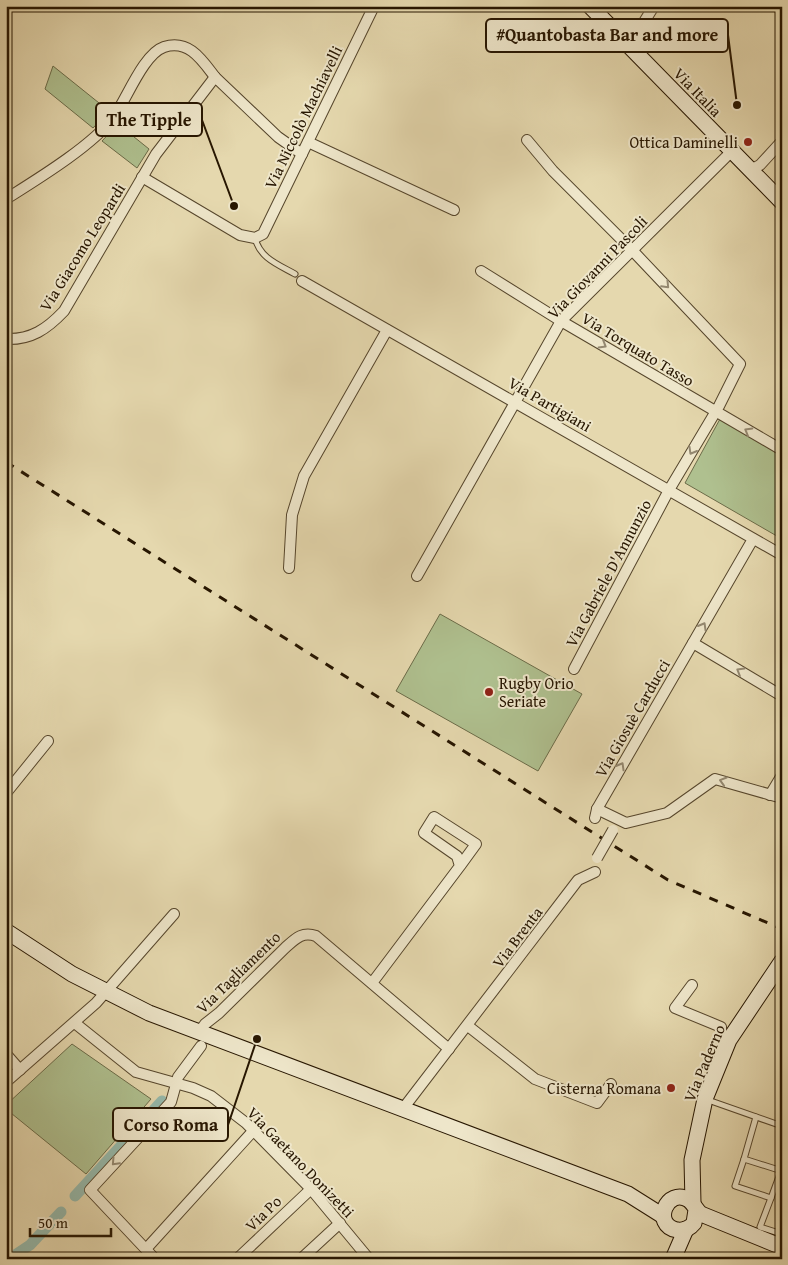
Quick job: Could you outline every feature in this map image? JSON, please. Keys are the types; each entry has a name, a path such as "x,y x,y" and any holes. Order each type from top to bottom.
{"street":[{"name":"Via Niccolò Machiavelli","path":"255,238 263,234 374,6"},
{"name":"Via Italia","path":"590,6 782,202"},
{"path":"629,46 654,6"},
{"path":"6,199 100,134 116,114 152,55 164,47 181,46 193,50 201,57 214,78 278,137 302,154"},
{"path":"142,177 177,125 214,78"},
{"path":"527,140 553,171 632,250"},
{"path":"750,170 760,165 782,141"},
{"path":"308,142 454,210"},
{"name":"Via Giovanni Pascoli","path":"418,576 561,321 732,152"},
{"name":"Via Giacomo Leopardi","path":"6,339 26,337 47,328 64,311 142,177 240,235 255,238"},
{"name":"Via Gabriele D'Annunzio","path":"574,669 669,490 740,367 739,361 632,250"},
{"name":"Via Torquato Tasso","path":"481,271 561,321 782,450"},
{"name":"Via Partigiani","path":"298,277 387,330 517,402 782,555"},
{"path":"289,568 292,515 304,476 387,330"},
{"name":"Via Giosuè Carducci","path":"753,539 596,813 626,823 667,813 715,779 770,795"},
{"path":"693,643 782,696"},
{"path":"6,793 48,741"},
{"path":"782,775 770,795 782,798"},
{"path":"372,983 460,866 476,844 434,818 424,833 457,856 460,866"},
{"path":"597,858 612,830"},
{"name":"Via Brenta","path":"402,1110 578,880 595,872"},
{"path":"6,1082 76,1024 174,914"},
{"path":"6,931 72,974 200,1039 402,1110 628,1194 659,1212 675,1230 689,1228 745,1234"},
{"name":"Via Tagliamento","path":"200,1039 205,1024 219,1013 296,938 303,934 316,936 449,1049"},
{"name":"Via Paderno","path":"671,1200 692,1160 705,1099 729,1040 782,961"},
{"path":"692,985 675,1008 721,1027"},
{"name":"Via Gaetano Donizetti","path":"76,1024 136,1072 211,1096 254,1131 311,1189 369,1259"},
{"path":"468,1026 535,1079 597,1103 611,1084"},
{"path":"155,1259 90,1190 171,1102 178,1076 200,1039"},
{"path":"6,1054 20,1070"},
{"path":"146,1249 254,1131"},
{"name":"Via Paderno","path":"692,1160 695,1206"},
{"name":"Via Po","path":"237,1259 311,1189"},
{"path":"628,1194 671,1200 686,1198 701,1214 745,1234 782,1247"},
{"path":"668,1259 667,1222 664,1210 671,1200"},
{"path":"673,1259 696,1218 695,1206"},
{"path":"301,1259 340,1223"}],"lane":[{"path":"255,238 257,248 264,256 298,277"},
{"path":"705,1099 782,1126"},
{"path":"756,1117 735,1186 771,1198"},
{"path":"744,1159 781,1171 760,1227 782,1234"}],"green space":[{"path":"53,66 109,111 93,128 45,89"},
{"path":"118,124 149,149 137,168 102,141"},
{"path":"720,419 782,454 782,539 685,483"},
{"name":"Rugby Orio Seriate","path":"440,614 582,694 538,771 396,691"},
{"path":"72,1044 151,1099 86,1174 6,1109 6,1105"}],"waterway":[{"path":"75,1196 162,1101"},
{"path":"9,1259 30,1245 61,1212"}],"railway":[{"path":"6,462 668,880 782,929"}],"place":[{"name":"#Quantobasta Bar and more","path":"737,105"},
{"name":"Ottica Daminelli","path":"748,142"},
{"name":"The Tipple","path":"234,206"},
{"name":"Rugby Orio Seriate","path":"489,692"},
{"name":"Corso Roma","path":"257,1039"},
{"name":"Cisterna Romana","path":"671,1088"}]}
